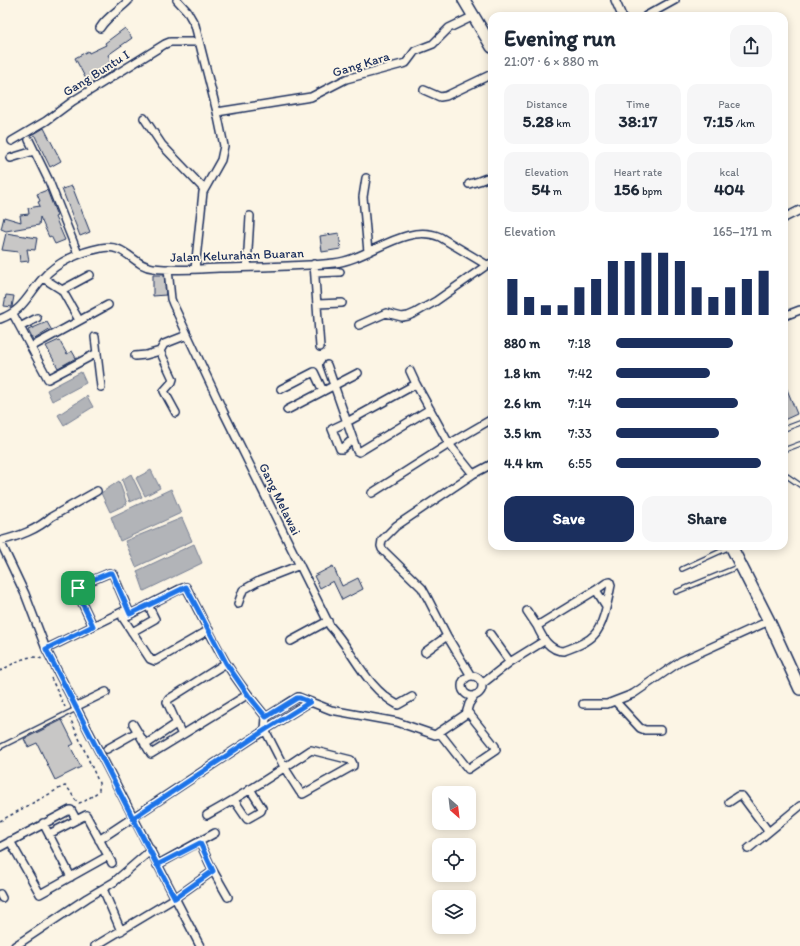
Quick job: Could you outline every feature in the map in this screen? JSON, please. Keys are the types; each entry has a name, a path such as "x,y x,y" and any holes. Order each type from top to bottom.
{"main road":[{"path":"464,0 488,40"},
{"path":"733,550 769,621 800,689"}],"street":[{"path":"100,28 104,22 120,10 129,0"},
{"path":"177,0 192,19 218,112 224,146 221,160 204,189 198,226 194,269"},
{"path":"615,0 620,12"},
{"path":"653,12 675,0"},
{"name":"Gang Kara","path":"218,112 311,97 346,79 406,62 415,50 434,44 449,28 474,16"},
{"name":"Gang Buntu I","path":"12,140 46,121 73,101 164,44 170,42 199,42"},
{"path":"424,90 440,97 446,96 488,76"},
{"path":"144,118 162,145 204,189"},
{"path":"29,140 49,181 78,254"},
{"path":"11,158 34,151"},
{"path":"366,178 364,197 368,252"},
{"path":"469,184 488,178"},
{"path":"788,216 800,210"},
{"path":"247,267 250,216"},
{"name":"Jalan Kelurahan Buaran","path":"0,319 13,314 20,308 43,278 54,268 78,254 101,248 115,248 151,268 194,269 247,267 344,261 410,235 434,234 488,263"},
{"path":"314,264 320,347"},
{"path":"359,325 386,313 402,317 415,313 436,301 488,265"},
{"name":"Gang Melawai","path":"168,269 171,298 187,335 224,413 328,621 365,676 375,687 398,705 412,697"},
{"path":"314,273 340,272"},
{"path":"62,290 90,275"},
{"path":"43,278 62,290 79,320"},
{"path":"317,304 342,303"},
{"path":"31,347 108,305"},
{"path":"788,314 800,310"},
{"path":"13,314 48,379 97,353"},
{"path":"20,327 37,318"},
{"path":"135,356 160,351 164,344 187,335"},
{"path":"95,337 101,387"},
{"path":"160,351 173,379 164,391 176,413"},
{"path":"327,365 357,451 361,452 430,409"},
{"path":"410,370 416,384 449,444 473,474"},
{"path":"281,388 314,372 323,392"},
{"path":"287,410 358,373"},
{"path":"353,439 342,449 340,448 332,429 416,384"},
{"path":"372,493 449,444 488,421"},
{"path":"471,676 447,636 428,596 422,588 382,549 381,543 382,540 396,526 473,474 488,466"},
{"path":"97,491 50,516 44,523 32,530 0,541 26,594 46,649 200,946"},
{"path":"238,604 243,590 258,581 300,565"},
{"path":"93,626 77,592 80,585 109,573 112,573 129,612"},
{"path":"527,611 537,626 544,641 561,651 589,640 598,631 611,583 606,583 537,626"},
{"path":"46,649 93,626 148,605 186,587 226,663 248,695 266,717 265,730 284,767 303,794 353,766 354,764 351,760 311,750 284,767 250,789 234,800 207,815"},
{"path":"596,590 606,606"},
{"path":"132,632 154,619 148,605"},
{"path":"129,612 123,619 150,659 155,661 209,630"},
{"path":"290,640 328,621"},
{"path":"583,704 607,704 616,702 638,692 665,671 681,661 769,621"},
{"path":"490,634 510,662"},
{"path":"425,652 447,636"},
{"path":"482,684 510,662 544,641"},
{"path":"182,735 167,705 167,702 169,699 226,663"},
{"path":"266,717 297,698 300,698 345,714 397,722 435,735 466,714 469,704 481,691 482,684 479,678 471,676 466,678 462,688 466,694 472,696 476,695"},
{"path":"76,708 106,692"},
{"path":"133,724 151,754 248,695"},
{"path":"100,840 265,730 310,702"},
{"path":"616,702 640,728 645,730 660,730"},
{"path":"439,732 468,769 496,750 495,746 467,711"},
{"path":"145,745 176,724"},
{"path":"107,749 137,732"},
{"path":"234,800 247,819 261,811 262,808 250,789"},
{"path":"729,802 738,796 742,796 768,831"},
{"path":"748,849 800,806"},
{"path":"0,847 42,823 70,810 76,819"},
{"path":"48,834 86,815 112,863"},
{"path":"42,823 71,877"},
{"path":"157,865 200,843 215,833"},
{"path":"10,841 40,894 108,856"},
{"path":"200,843 213,871 228,897"},
{"path":"15,946 123,876 150,850"},
{"path":"95,946 175,898 213,871"},
{"path":"103,889 121,931"}],"lane":[{"path":"788,428 800,423"},
{"path":"788,448 800,444"},
{"path":"788,477 800,485"},
{"path":"682,569 722,550"},
{"path":"676,592 741,566"},
{"path":"0,747 76,708"}],"path":[{"path":"0,671 23,659 33,656 37,656 42,659"},
{"path":"0,821 62,787 66,786 69,788 75,801 79,803 85,801 99,791 99,783 49,672"}],"shaded area":[{"path":"81,372 86,383 52,401 47,390"},
{"path":"87,396 93,407 64,425 58,415"},
{"path":"151,470 160,488 145,496 136,478"},
{"path":"131,474 142,497 130,502 122,480"},
{"path":"119,481 127,504 110,512 101,493"},
{"path":"171,489 181,513 120,541 111,517"},
{"path":"182,518 192,541 136,567 125,541"},
{"path":"194,544 202,563 144,591 137,571"}],"building":[{"path":"125,28 132,38 108,55 115,69 89,85 75,58 88,51 89,53 106,45 105,43"},
{"path":"44,128 61,161 50,167 34,134"},
{"path":"72,186 90,232 80,236 62,189"},
{"path":"47,190 57,216 55,217 65,240 55,244 51,236 49,237 40,217 39,225 6,231 1,229 4,217 21,222 20,215 29,214 28,208 40,206 38,202 40,201 37,194"},
{"path":"6,233 37,238 35,250 27,249 29,261 20,262 19,252 2,250"},
{"path":"339,233 341,249 322,252 320,236"},
{"path":"153,275 164,275 166,295 153,296"},
{"path":"6,295 14,296 12,307 4,306"},
{"path":"47,322 51,329 33,340 28,330"},
{"path":"59,340 67,354 72,351 76,358 58,368 46,346"},
{"path":"788,392 797,414 788,418"},
{"path":"333,566 342,586 358,578 363,589 342,600 333,581 320,588 314,576"},
{"path":"62,720 74,744 70,746 81,767 55,780 37,743 28,747 24,739"}],"route":[{"path":"78,588 77,592 93,626 46,649 67,693 157,865 200,843 213,871 175,898 157,865 133,818 265,730 310,702 298,697 266,717 248,695 226,663 186,587 130,614 112,573 80,585 78,588"}]}
